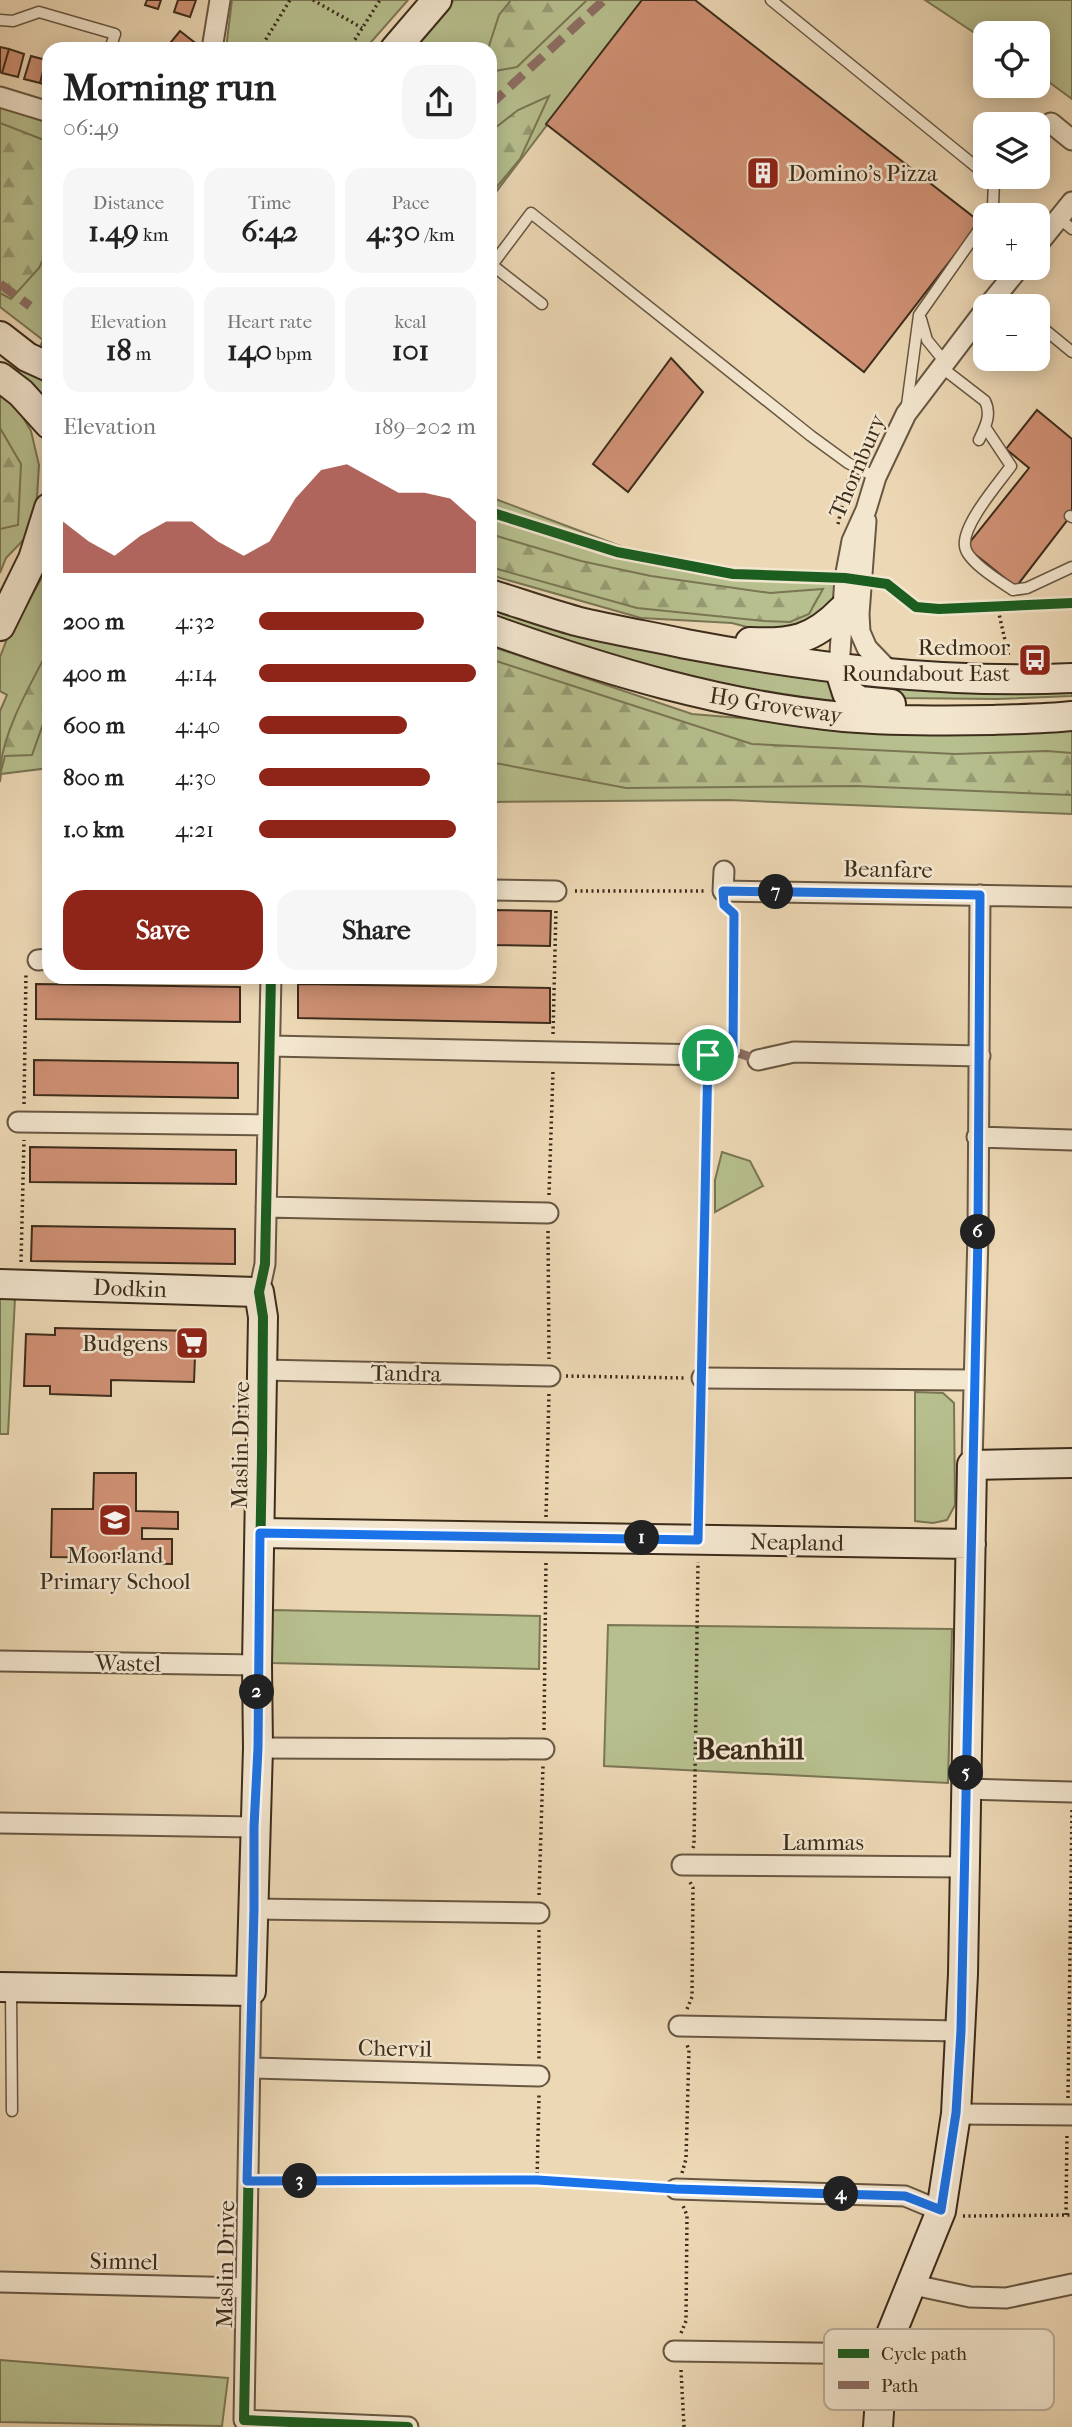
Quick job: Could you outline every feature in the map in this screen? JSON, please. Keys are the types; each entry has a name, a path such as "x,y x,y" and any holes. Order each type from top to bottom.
{"street":[{"path":"213,42 220,0"},
{"path":"401,42 437,0"},
{"path":"0,97 42,110"},
{"path":"1051,124 1072,140"},
{"path":"1050,235 1065,224 1072,202"},
{"name":"Thornbury","path":"998,294 1009,280"},
{"name":"Thornbury","path":"839,668 842,610 852,541 866,510 876,477 895,432 906,414 973,326"},
{"path":"0,336 38,362"},
{"path":"4,380 22,393 42,416"},
{"path":"866,510 860,632 867,648 892,674"},
{"path":"2,622 41,553"},
{"name":"H9 Groveway","path":"497,596 575,621 753,657 892,674 1034,680 1072,678"},
{"path":"632,633 736,642 797,641 821,630 842,610"},
{"name":"H9 Groveway","path":"497,632 568,657 697,693 843,717 968,720 1072,716"},
{"path":"839,668 847,693 860,701 939,709 968,720"},
{"path":"723,871 723,898"},
{"path":"497,890 556,891"},
{"path":"892,2329 941,2210 956,2113 961,2031 978,1234 980,895"},
{"name":"Beanfare","path":"723,898 980,895 1072,897"},
{"name":"Maslin Drive","path":"271,984 265,1264 259,1292 262,1370 258,1748 254,1827 244,2420 408,2427"},
{"path":"270,1046 708,1055"},
{"path":"758,1060 794,1052 980,1056"},
{"path":"18,1122 267,1125"},
{"path":"977,1138 1072,1140"},
{"path":"266,1208 548,1213"},
{"name":"Dodkin","path":"0,1284 259,1292"},
{"name":"Tandra","path":"262,1370 550,1376"},
{"path":"702,1378 974,1380"},
{"path":"972,1465 1072,1463"},
{"name":"Neapland","path":"260,1533 971,1544"},
{"name":"Wastel","path":"0,1661 257,1665"},
{"path":"258,1748 544,1749"},
{"path":"966,1789 1072,1794"},
{"path":"0,1823 254,1827"},
{"name":"Lammas","path":"682,1865 965,1867"},
{"path":"254,1909 539,1913"},
{"path":"6,1987 251,1991"},
{"path":"679,2026 961,2031"},
{"name":"Chervil","path":"250,2068 539,2076"},
{"path":"956,2113 1070,2115"},
{"path":"676,2189 905,2196 941,2210"},
{"name":"Simnel","path":"0,2282 246,2288"},
{"path":"909,2284 970,2297 1006,2298 1072,2284"},
{"path":"674,2351 824,2353"}],"lane":[{"path":"771,0 973,164"},
{"path":"0,20 13,21 39,12 115,34 112,42"},
{"path":"497,258 531,213 811,436 848,463 876,477"},
{"path":"906,414 919,315 973,237"},
{"path":"497,269 542,304"},
{"path":"919,315 928,340 943,364 985,401 989,408 979,440"},
{"path":"1050,334 1072,352"},
{"path":"985,427 1011,466 970,525 964,545 968,554 992,577 1013,590 1027,588 1072,567"},
{"path":"6,1987 12,2111"}],"path":[{"path":"264,42 290,0"},
{"path":"313,0 362,28"},
{"path":"353,42 380,0"},
{"path":"997,606 1009,658"},
{"path":"556,891 723,898 734,914 733,1051 708,1055 694,1845 682,1865 693,1888 692,1997 679,2026 689,2050 686,2159 676,2189 687,2215 686,2321 674,2351 683,2375 684,2427"},
{"path":"550,1376 702,1378"},
{"path":"1066,2215 1070,2115 1072,1794"},
{"path":"247,2181 498,2180 676,2189"},
{"path":"941,2210 954,2216 1072,2215"}],"green space":[{"path":"232,0 408,0 371,42 227,42"},
{"path":"454,0 642,0 497,191 497,42 418,42"},
{"path":"511,0 587,0 517,67 497,71 497,42 490,42 499,15"},
{"path":"925,0 1072,0 1072,99 1050,83 1050,21 973,21 973,32"},
{"path":"549,96 520,159 497,187 497,126 518,110"},
{"path":"0,104 42,119 42,339 0,307"},
{"path":"0,123 42,139 42,262 11,299 0,293"},
{"path":"24,365 42,373 40,400 16,375"},
{"path":"0,392 17,407 31,431 39,465 37,498 29,534 6,558 0,573"},
{"path":"0,428 21,464 18,525 0,529"},
{"path":"497,500 636,552 751,572 836,583 832,603 804,627 770,633 732,623 641,618 497,577"},
{"path":"497,536 581,561 651,576 770,593 823,589 809,614 790,622 637,608 497,569"},
{"path":"42,577 42,769 1,774 0,782 0,711 7,695 0,691 0,657 7,639"},
{"path":"497,605 828,676 849,703 793,697 682,677 576,647 497,620"},
{"path":"497,648 692,714 873,729 1072,730 1072,814 728,800 497,802"},
{"path":"497,661 752,744 955,754 1047,751 1072,753 1072,795 856,786 626,788 497,763"},
{"path":"42,663 42,727 32,755 5,756 0,775 5,744"},
{"path":"860,680 1072,687 1072,696 997,699 899,698 860,689"},
{"path":"722,1152 750,1161 763,1186 715,1212 715,1180"},
{"path":"0,1297 15,1298 8,1434 0,1434"},
{"path":"915,1392 943,1393 954,1403 955,1505 947,1520 933,1523 915,1521"},
{"path":"272,1610 540,1616 539,1669 271,1663"},
{"path":"608,1625 952,1629 948,1783 604,1766"},
{"path":"0,2360 228,2378 222,2426 0,2422"}],"building":[{"path":"147,0 161,0 158,9 145,5"},
{"path":"178,0 196,0 190,17 174,12"},
{"name":"Domino's Pizza","path":"642,0 695,0 973,217 973,231 864,372 546,124"},
{"path":"180,31 194,42 171,42"},
{"path":"0,47 9,49 2,73 0,72"},
{"path":"9,49 24,54 18,77 2,73"},
{"path":"31,56 42,59 40,83 24,79"},
{"path":"671,358 703,392 628,492 593,464"},
{"path":"1037,410 1072,439 1072,514 1016,587 966,547 1029,468 1006,449"},
{"path":"497,910 551,911 550,946 497,945"},
{"path":"36,984 240,987 240,1022 36,1019"},
{"path":"298,984 550,988 550,1023 298,1018"},
{"path":"34,1060 238,1063 238,1098 34,1095"},
{"path":"30,1147 236,1150 236,1184 30,1182"},
{"path":"32,1226 235,1229 235,1264 31,1261"},
{"path":"55,1328 196,1331 194,1382 111,1380 111,1396 50,1394 50,1386 24,1386 26,1334 55,1335"},
{"name":"Moorland Primary School","path":"94,1473 136,1473 136,1511 178,1512 178,1529 142,1528 142,1539 172,1539 172,1564 121,1563 121,1558 51,1557 52,1509 93,1509"}],"marked path":[{"path":"497,99 604,0"},
{"path":"0,284 30,306"},
{"path":"733,1051 758,1060"}],"cycle path":[{"path":"497,514 617,552 733,574 845,578 887,584 916,607 939,609 1072,603"},
{"path":"244,2420 262,1456 263,1317 259,1292 265,1264 271,984"},
{"path":"244,2420 408,2427"}],"place":[{"name":"Domino's Pizza","path":"763,173"},
{"name":"Redmoor Roundabout East","path":"1035,660"},
{"name":"Budgens","path":"192,1343"},
{"name":"Moorland Primary School","path":"115,1520"}],"district":[{"name":"Beanhill","path":"750,1749"}],"route":[{"path":"723,891 980,895 978,1234 963,1975 956,2113 941,2210 905,2196 676,2189 537,2180 247,2181 258,1748 260,1533 698,1540 708,1055 733,1051 734,914 724,905 723,891"}]}
